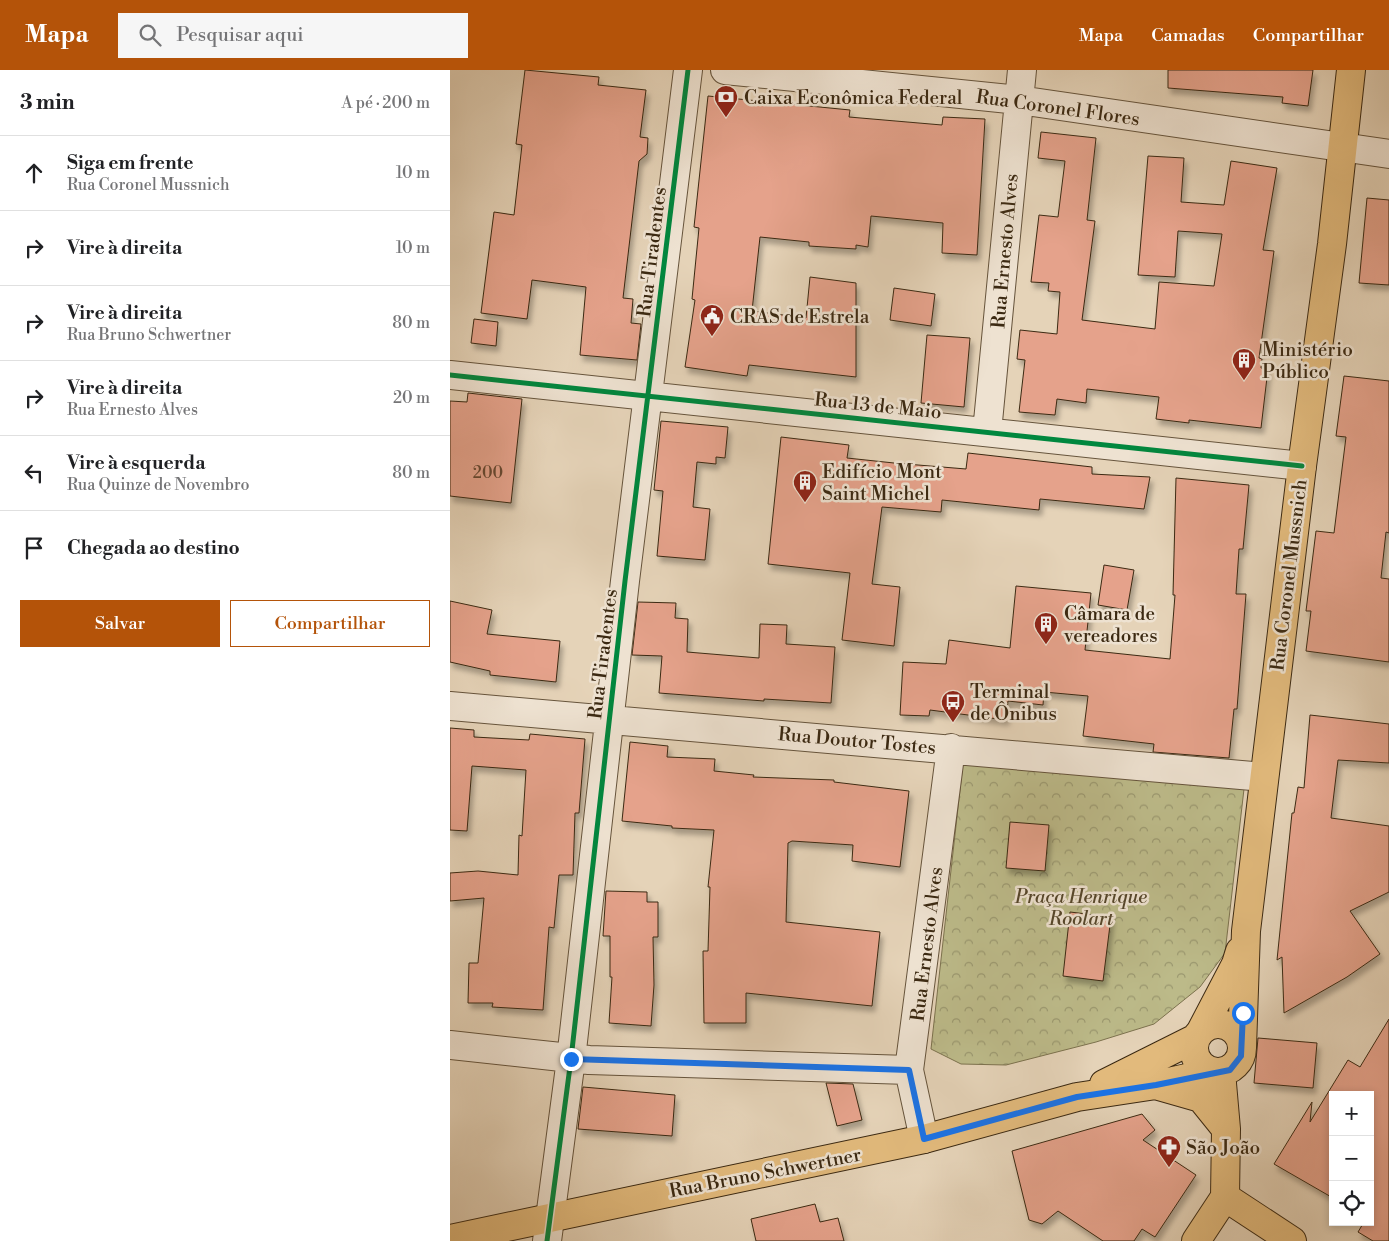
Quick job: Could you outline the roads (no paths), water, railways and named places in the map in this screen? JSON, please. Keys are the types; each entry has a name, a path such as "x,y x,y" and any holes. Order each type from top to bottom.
{"main road":[{"name":"Rua Coronel Mussnich","path":"1242,1048 1246,931 1302,466 1331,254 1351,70"},
{"name":"Rua Coronel Mussnich","path":"1199,1034 1236,964 1246,931"},
{"path":"1216,1025 1225,1026 1239,1036 1242,1048 1237,1063 1230,1070 1217,1072 1198,1062 1194,1046 1199,1034 1216,1025"},
{"name":"Rua Bruno Schwertner","path":"1077,1097 1199,1034"},
{"path":"1196,1241 1225,1197 1226,1129 1217,1072"},
{"name":"Rua Bruno Schwertner","path":"450,1239 549,1229 924,1139 1077,1097 1156,1085 1217,1072"},
{"path":"1156,1085 1201,1098 1226,1129"},
{"path":"1225,1197 1292,1241"}],"street":[{"name":"Rua Tiradentes","path":"549,1229 571,1059 609,720 688,70"},
{"name":"Rua Coronel Flores","path":"725,70 1019,100 1341,149 1389,154"},
{"name":"Rua Ernesto Alves","path":"987,432 1022,70"},
{"name":"Rua 13 de Maio","path":"450,375 1302,466"},
{"name":"Rua Doutor Tostes","path":"450,706 951,748 1264,777"},
{"name":"Rua Ernesto Alves","path":"924,1139 909,1070 951,748"},
{"path":"450,1045 571,1059 909,1070"}],"place":[{"name":"Caixa Econômica Federal","path":"726,118"},
{"name":"CRAS de Estrela","path":"712,337"},
{"name":"Ministério Público","path":"1244,381"},
{"name":"Edifício Mont Saint Michel","path":"805,503"},
{"name":"Câmara de vereadores","path":"1046,645"},
{"name":"Terminal de Ônibus","path":"953,723"},
{"name":"São João","path":"1169,1168"}],"park label":[{"name":"Praça Henrique Roolart","path":"1081,907"}]}
